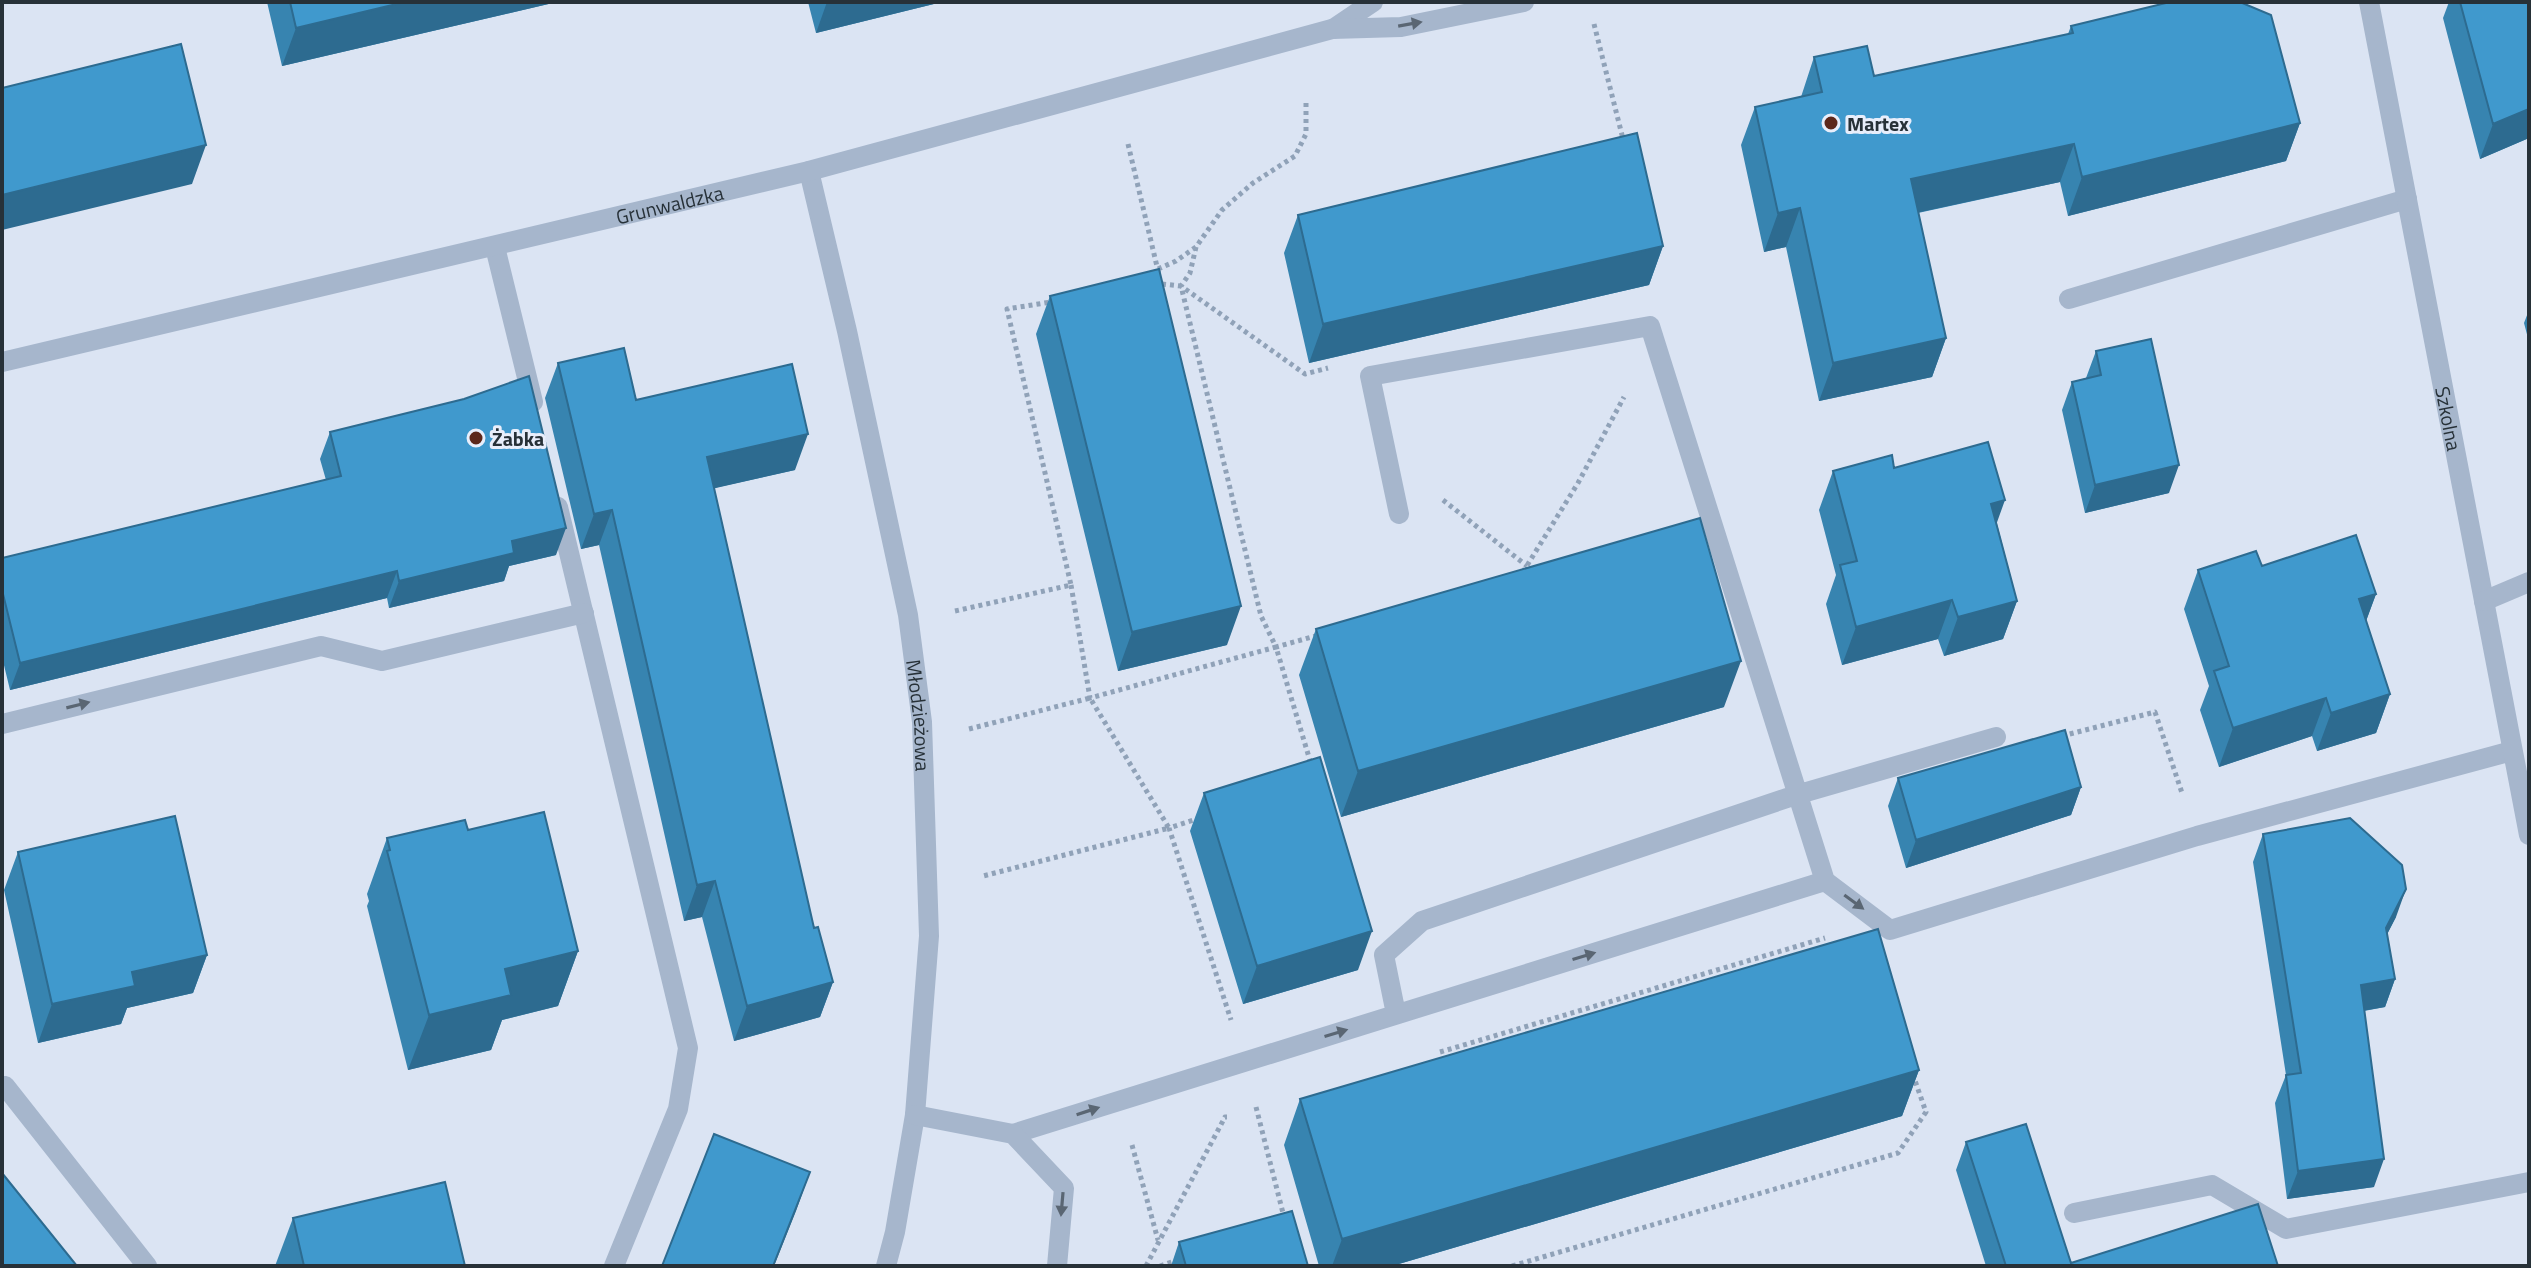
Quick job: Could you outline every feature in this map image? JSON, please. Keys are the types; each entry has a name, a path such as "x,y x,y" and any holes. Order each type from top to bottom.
{"street":[{"name":"Grunwaldzka","path":"1332,29 1373,2"},
{"name":"Grunwaldzka","path":"2,362 809,171 1332,29 1401,27 1524,2"},
{"name":"Szkolna","path":"2369,2 2529,835"},
{"name":"Młodzieżowa","path":"809,171 908,615 922,722 929,936 915,1115 895,1232 886,1266"},
{"path":"2069,299 2407,199"},
{"path":"495,247 537,421"},
{"path":"1399,514 1370,376 1650,326 1825,881 1890,930 2197,836 2512,751"},
{"path":"555,494 688,1048 678,1109 614,1266"},
{"path":"2484,601 2529,582"},
{"path":"2,724 321,646 382,661 584,613"},
{"path":"1396,1014 1384,955 1422,921 1796,795 1996,737"},
{"path":"915,1115 1013,1134 1825,881"},
{"path":"5,1086 147,1266"},
{"path":"1013,1134 1064,1188 1057,1266"},
{"path":"2074,1213 2212,1185 2286,1229 2529,1182"}],"path":[{"path":"1594,24 1627,158"},
{"path":"1158,269 1196,247 1222,210 1253,183 1295,156 1306,134 1306,100"},
{"path":"1128,144 1162,284"},
{"path":"1196,247 1190,273 1181,286 1305,374 1336,366"},
{"path":"1054,301 1007,309 1071,585 1090,698 1169,828 1244,1062 1286,1226"},
{"path":"1519,578 1578,483 1626,394"},
{"path":"1435,494 1527,566"},
{"path":"955,611 1071,585"},
{"path":"969,729 1276,647 1311,764"},
{"path":"1996,737 2038,742 2155,712 2197,836"},
{"path":"983,876 1169,828 1213,813"},
{"path":"1438,1053 1880,921"},
{"path":"1512,1266 1898,1153 1926,1112 1911,1069"},
{"path":"1119,1101 1159,1241"},
{"path":"1246,1111 1271,1103"},
{"path":"1146,1266 1225,1117 1235,1114"},
{"path":"1160,1266 1188,1257"}],"building":[{"path":"290,2 405,2 296,28"},
{"path":"2170,2 2240,2 2271,15 2300,123 2082,177 2074,144 1911,179 1946,338 1833,363 1800,208 1778,213 1755,107 1822,92 1814,57 1867,46 1874,76 2073,33 2071,26"},
{"path":"2460,2 2529,2 2529,109 2493,124"},
{"path":"181,44 206,145 2,195 2,88"},
{"path":"1637,133 1663,246 1323,324 1298,215"},
{"path":"1159,269 1241,606 1132,632 1050,296"},
{"path":"2151,339 2179,465 2095,485 2072,382 2101,375 2096,351"},
{"path":"624,348 636,400 792,364 808,434 707,457 814,928 818,927 833,982 747,1006 715,881 697,885 612,510 594,514 558,363"},
{"path":"529,376 566,528 512,541 514,553 399,581 397,571 20,663 2,590 2,558 341,476 330,432 464,399"},
{"path":"1988,442 2005,500 1991,504 2017,601 1958,617 1952,600 1856,627 1840,565 1857,561 1833,471 1892,455 1894,468"},
{"path":"1700,518 1741,661 1358,771 1316,629"},
{"path":"2356,535 2376,594 2359,599 2390,694 2331,713 2326,698 2233,728 2214,671 2229,666 2198,570 2256,551 2262,566"},
{"path":"2065,730 2081,787 1916,840 1898,778"},
{"path":"1320,757 1372,931 1257,966 1204,793"},
{"path":"544,812 578,951 505,969 511,995 429,1015 387,851 390,850 387,838 465,820 468,830"},
{"path":"175,816 207,955 132,972 135,986 52,1004 18,852"},
{"path":"2350,818 2402,865 2406,889 2386,928 2395,979 2361,985 2384,1159 2298,1171 2286,1075 2301,1073 2263,834"},
{"path":"1878,929 1919,1070 1342,1239 1300,1099"},
{"path":"2026,1124 2071,1263 2258,1204 2278,1266 2006,1266 1966,1142"},
{"path":"714,1134 810,1172 773,1266 662,1266"},
{"path":"2,1173 77,1266 2,1266"},
{"path":"445,1182 465,1266 304,1266 293,1218"},
{"path":"1292,1211 1308,1266 1186,1266 1179,1242"}],"place":[{"name":"Martex","path":"1831,123"},
{"name":"Żabka","path":"476,438"}]}
